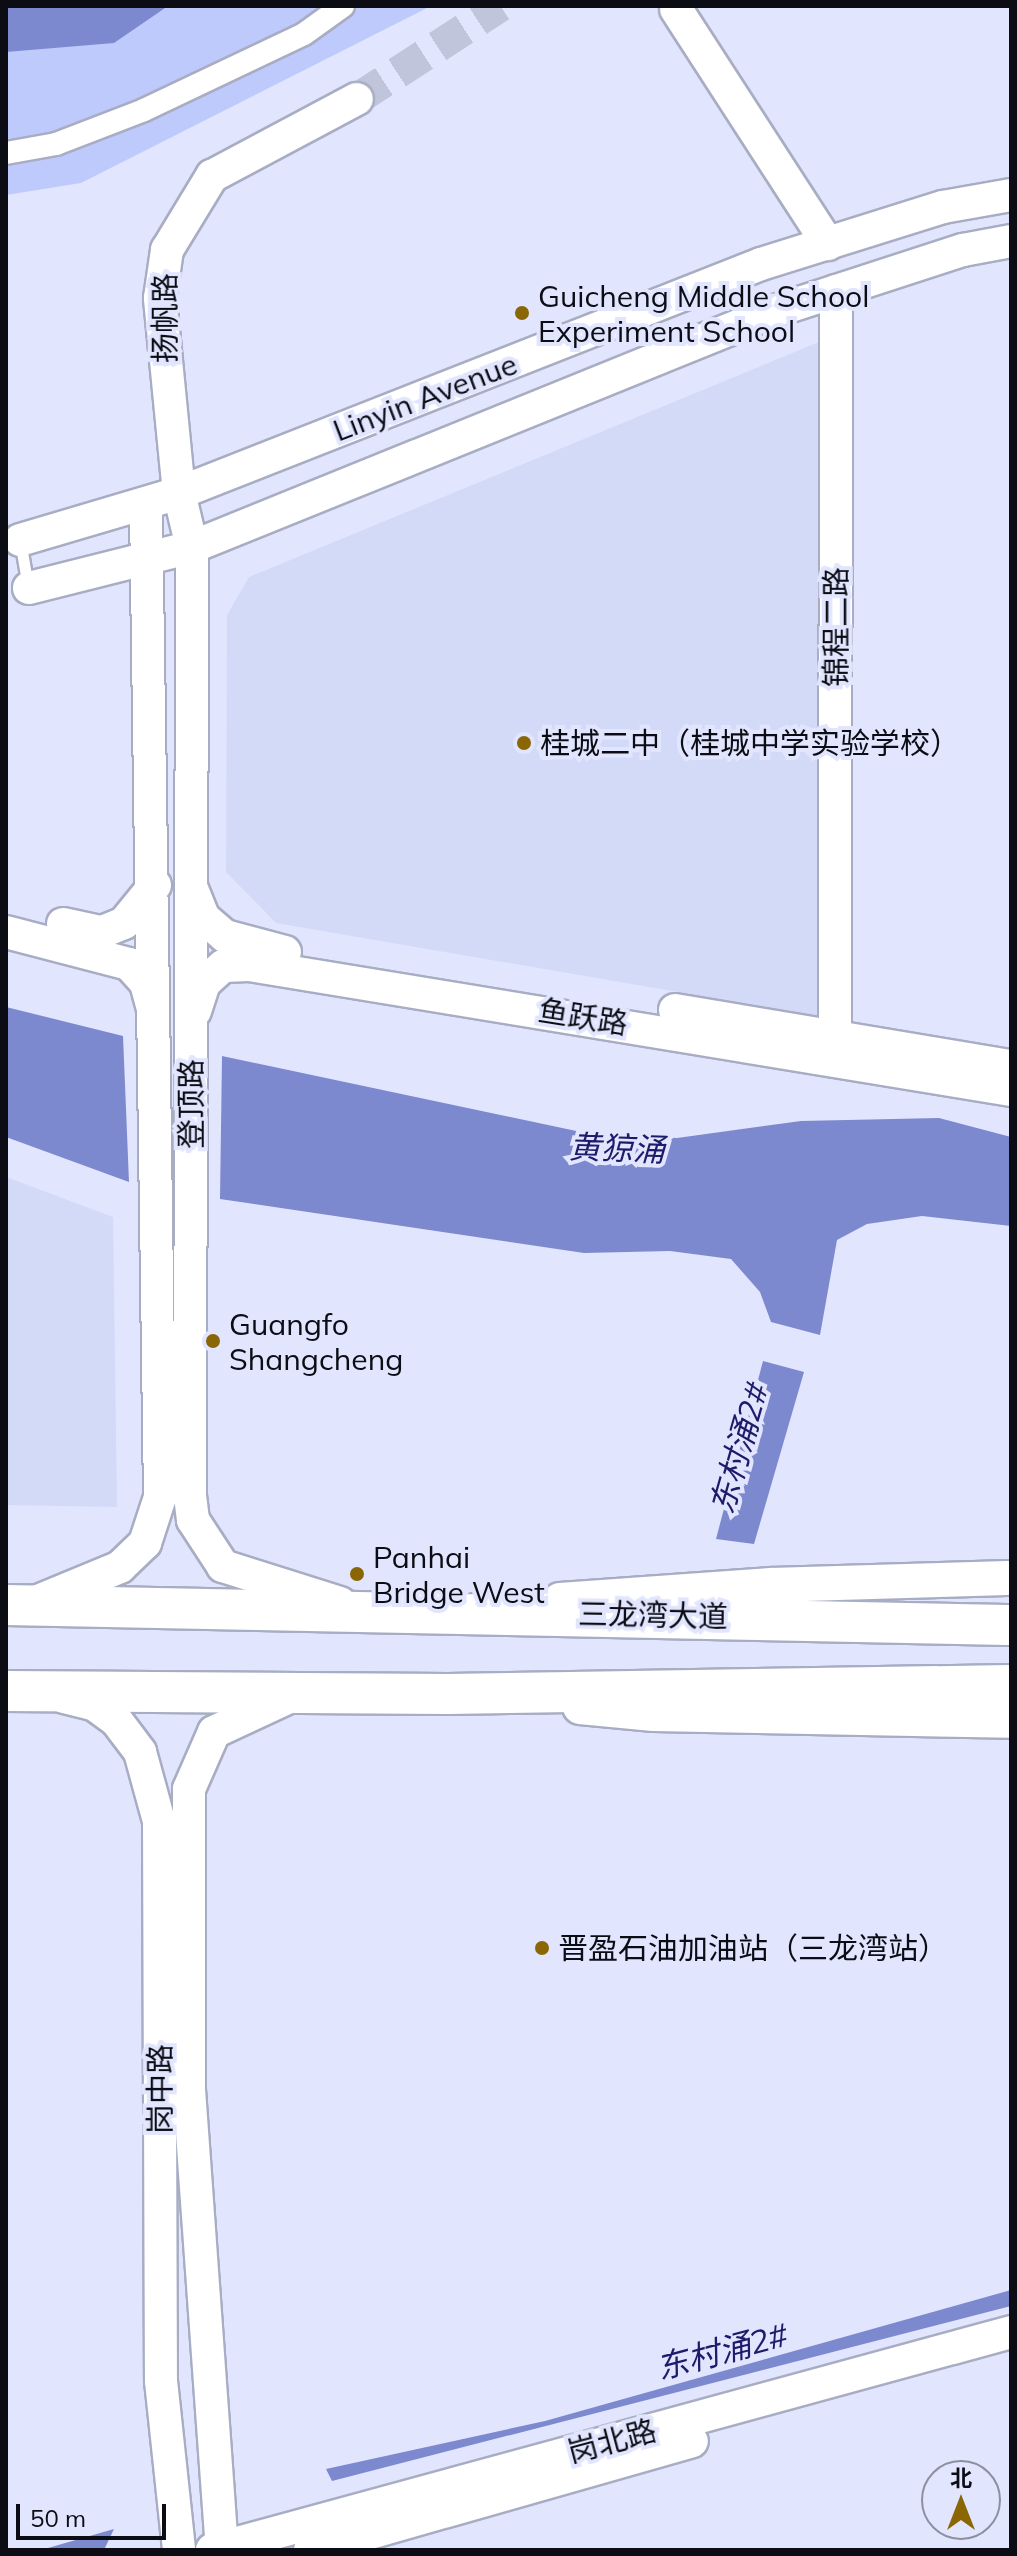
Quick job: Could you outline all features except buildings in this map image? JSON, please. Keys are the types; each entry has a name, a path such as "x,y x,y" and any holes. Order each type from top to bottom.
{"highway":[{"name":"三龙湾大道","path":"12,1604 358,1608 1011,1625"},
{"path":"18,1692 448,1694 1011,1685"}],"main road":[{"path":"416,1610 771,1585 1011,1578"},
{"path":"448,1694 654,1714 1011,1721"}],"street":[{"path":"6,153 56,144 144,110 304,34 343,6"},
{"path":"676,9 828,244"},
{"name":"扬帆路","path":"179,493 161,347 167,250 212,176 357,99"},
{"name":"Linyin Avenue","path":"20,540 179,493 761,264 943,207 1011,195"},
{"name":"Linyin Avenue","path":"29,588 192,547 836,291 1011,241"},
{"name":"锦程二路","path":"835,1046 836,291"},
{"name":"登顶路","path":"12,1604 120,1567 145,1543 175,1497 191,1026 192,547 179,493"},
{"name":"登顶路","path":"146,504 158,1028 175,1497 223,1566 358,1608"},
{"path":"6,912 102,932 143,907 155,885"},
{"name":"鱼跃路","path":"191,887 204,918 249,946 835,1046 1011,1090"},
{"path":"6,932 129,964 146,983 158,1028"},
{"name":"鱼跃路","path":"191,1026 204,983 223,966 249,965 835,1046 1011,1066"},
{"name":"岗中路","path":"18,1692 95,1705 116,1720 140,1752 155,1793 161,2381 179,2550"},
{"name":"岗中路","path":"219,2549 189,2087 189,1789 214,1732 297,1694"},
{"path":"155,1793 176,1780 189,1789"},
{"name":"岗北路","path":"219,2549 1011,2332"},
{"name":"岗北路","path":"310,2550 1011,2351"}],"lane":[{"path":"20,540 29,588"}],"shaded area":[{"path":"6,6 431,6 81,183 6,195"},
{"name":"桂城二中（桂城中学实验学校）","path":"819,342 824,1017 276,923 226,872 227,615 249,577"},
{"path":"6,1177 113,1217 117,1507 6,1505"}],"water":[{"path":"6,6 168,6 114,43 6,52"},
{"path":"6,1007 123,1036 129,1182 6,1137"},
{"name":"黄猄涌","path":"222,1056 581,1132 677,1138 801,1121 939,1118 1011,1137 1011,1226 922,1216 867,1224 837,1240 820,1335 771,1322 760,1292 731,1259 670,1251 584,1253 220,1199"},
{"path":"763,1361 804,1372 754,1544 716,1539"},
{"path":"1011,2290 1011,2306 332,2481 326,2469 545,2421"},
{"path":"114,2529 104,2550 41,2550"}],"tunnel":[{"path":"357,99 500,6"}],"place":[{"name":"Guicheng Middle School Experiment School","path":"522,313"},
{"name":"桂城二中（桂城中学实验学校）","path":"524,743"},
{"name":"Guangfo Shangcheng","path":"213,1341"},
{"name":"Panhai Bridge West","path":"357,1574"},
{"name":"晋盈石油加油站（三龙湾站）","path":"542,1948"}],"water label":[{"name":"东村涌2#","path":"739,1448"},
{"name":"东村涌2#","path":"722,2351"}]}
